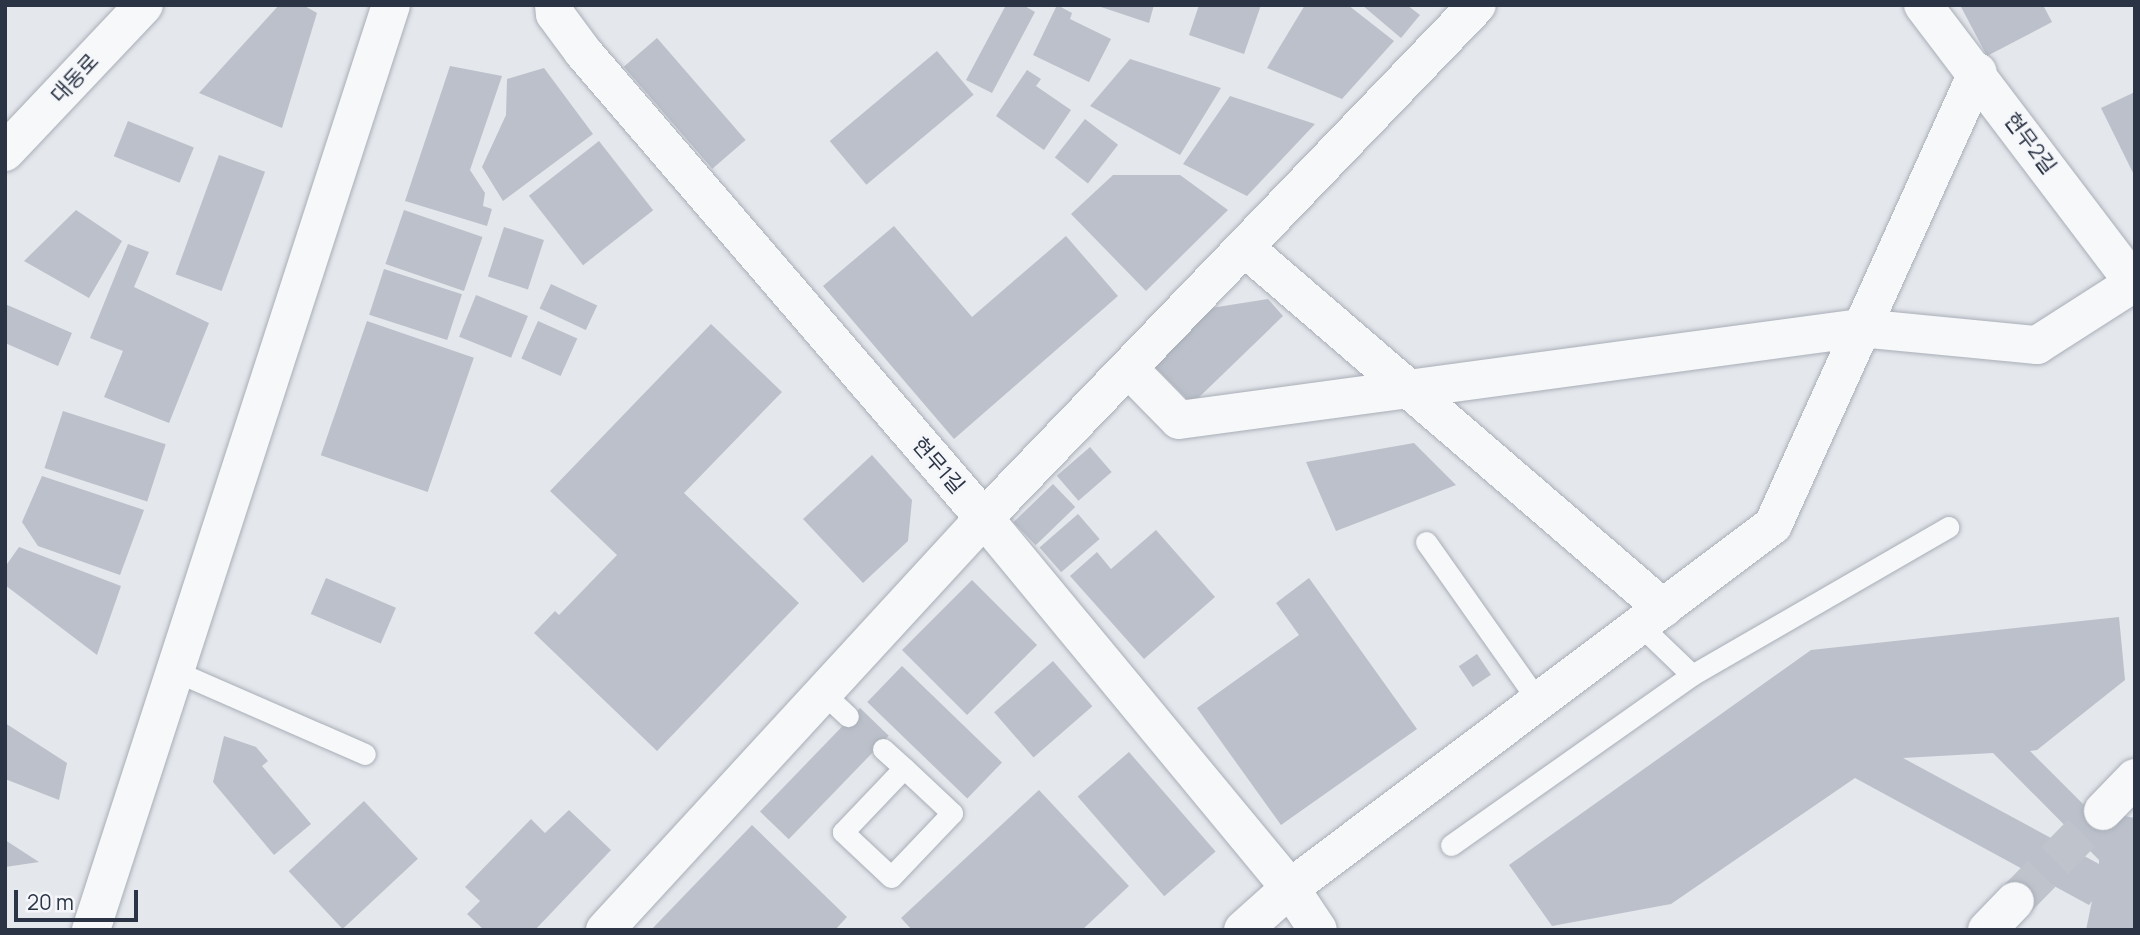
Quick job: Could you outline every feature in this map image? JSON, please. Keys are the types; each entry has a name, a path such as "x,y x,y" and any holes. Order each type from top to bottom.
{"street":[{"name":"대동로","path":"6,148 144,5"},
{"path":"91,930 391,5"},
{"name":"현무1길","path":"554,5 555,14 583,52 984,518 1290,888 1318,930"},
{"path":"605,930 836,704 984,518 1477,5"},
{"name":"현무2길","path":"1923,5 1978,72 2135,284"},
{"path":"1243,930 1290,888 1773,525 1978,72"},
{"path":"1245,248 1410,390 1651,616"},
{"path":"1129,369 1178,420 1860,328 2037,345 2135,284"},
{"path":"2103,811 2135,778"},
{"path":"1987,930 2015,901"}],"lane":[{"path":"1451,845 1692,675 1948,527"},
{"path":"1426,542 1539,702"},
{"path":"1651,616 1692,675"},
{"path":"175,671 365,754"},
{"path":"883,749 904,768 951,813 891,877 843,832 904,768"}],"building":[{"path":"279,5 303,5 317,13 282,128 199,93"},
{"path":"1006,5 1023,5 1035,12 992,93 966,80"},
{"path":"1057,5 1072,13 1070,19 1111,39 1089,82 1033,55"},
{"path":"1095,5 1154,5 1149,23"},
{"path":"1199,5 1261,5 1244,54 1189,35"},
{"path":"1305,5 1348,5 1394,41 1342,99 1267,68"},
{"path":"1362,5 1407,5 1420,15 1401,38"},
{"path":"1960,5 2043,5 2052,22 1987,56"},
{"path":"657,38 746,140 712,169 624,67"},
{"path":"937,51 974,95 866,185 830,141"},
{"path":"1130,59 1221,88 1180,155 1090,106"},
{"path":"450,66 502,76 470,170 485,193 483,206 492,209 487,226 405,201"},
{"path":"544,68 593,134 503,201 482,167 506,115 507,79"},
{"path":"1027,70 1041,79 1036,86 1071,110 1044,150 996,116"},
{"path":"2135,92 2135,177 2101,108"},
{"path":"1230,96 1315,124 1247,196 1183,164"},
{"path":"1085,119 1118,145 1088,183 1055,158"},
{"path":"128,121 194,148 180,183 114,156"},
{"path":"599,141 653,210 583,265 529,196"},
{"path":"219,155 265,172 222,291 176,274"},
{"path":"1113,175 1180,175 1228,210 1146,291 1071,214"},
{"path":"76,210 122,241 89,298 24,261"},
{"path":"404,210 482,237 464,291 385,264"},
{"path":"894,226 972,317 1066,236 1118,296 954,439 823,286"},
{"path":"504,227 544,240 528,289 488,276"},
{"path":"128,244 149,252 134,287 209,323 169,423 104,397 123,351 90,338"},
{"path":"384,269 462,294 447,340 369,315"},
{"path":"551,284 597,306 586,330 540,308"},
{"path":"476,295 528,316 511,358 459,337"},
{"path":"1268,299 1283,316 1192,404 1154,366 1211,308"},
{"path":"5,304 72,333 58,366 5,343"},
{"path":"367,321 474,358 428,492 321,455"},
{"path":"538,321 577,338 561,376 521,358"},
{"path":"711,324 782,392 684,493 799,603 657,751 534,633 555,611 559,615 617,555 550,491"},
{"path":"63,411 166,444 147,501 44,468"},
{"path":"1414,443 1456,485 1336,531 1306,462"},
{"path":"1090,447 1112,472 1078,501 1057,476"},
{"path":"872,455 912,500 908,541 863,583 803,519"},
{"path":"42,476 144,510 120,575 38,546 22,522"},
{"path":"1053,484 1075,507 1036,545 1013,522"},
{"path":"1078,514 1100,539 1061,572 1040,547"},
{"path":"1156,530 1215,597 1144,659 1070,576 1097,552 1111,569"},
{"path":"19,547 121,586 97,655 5,585 5,567"},
{"path":"326,578 396,608 381,644 311,614"},
{"path":"1309,578 1417,729 1281,825 1197,708 1299,635 1276,603"},
{"path":"972,580 1037,645 967,715 902,650"},
{"path":"2119,617 2125,680 2037,750 2030,751 2105,826 2108,813 2135,818 2135,930 2086,930 2092,901 2089,905 1855,778 1671,904 1552,926 1509,865 1811,650","holes":["1993,753 2099,860 2099,864 1903,758"]},
{"path":"1477,654 1491,675 1473,687 1459,666"},
{"path":"1053,661 1092,706 1033,757 994,712"},
{"path":"902,666 1002,763 967,799 867,702"},
{"path":"860,708 889,736 789,839 760,812"},
{"path":"5,723 67,763 59,800 5,779"},
{"path":"224,736 256,747 268,761 262,766 311,824 274,855 213,782"},
{"path":"1129,752 1216,852 1164,896 1078,797"},
{"path":"1039,790 1129,886 1082,930 912,930 901,918"},
{"path":"364,801 418,859 343,929 289,871"},
{"path":"569,810 611,850 535,930 484,930 467,914 480,901 465,887 531,819 545,833"},
{"path":"752,825 847,917 835,930 651,930"},
{"path":"5,840 39,862 5,867"}],"tunnel":[{"path":"2015,901 2103,811"}]}
